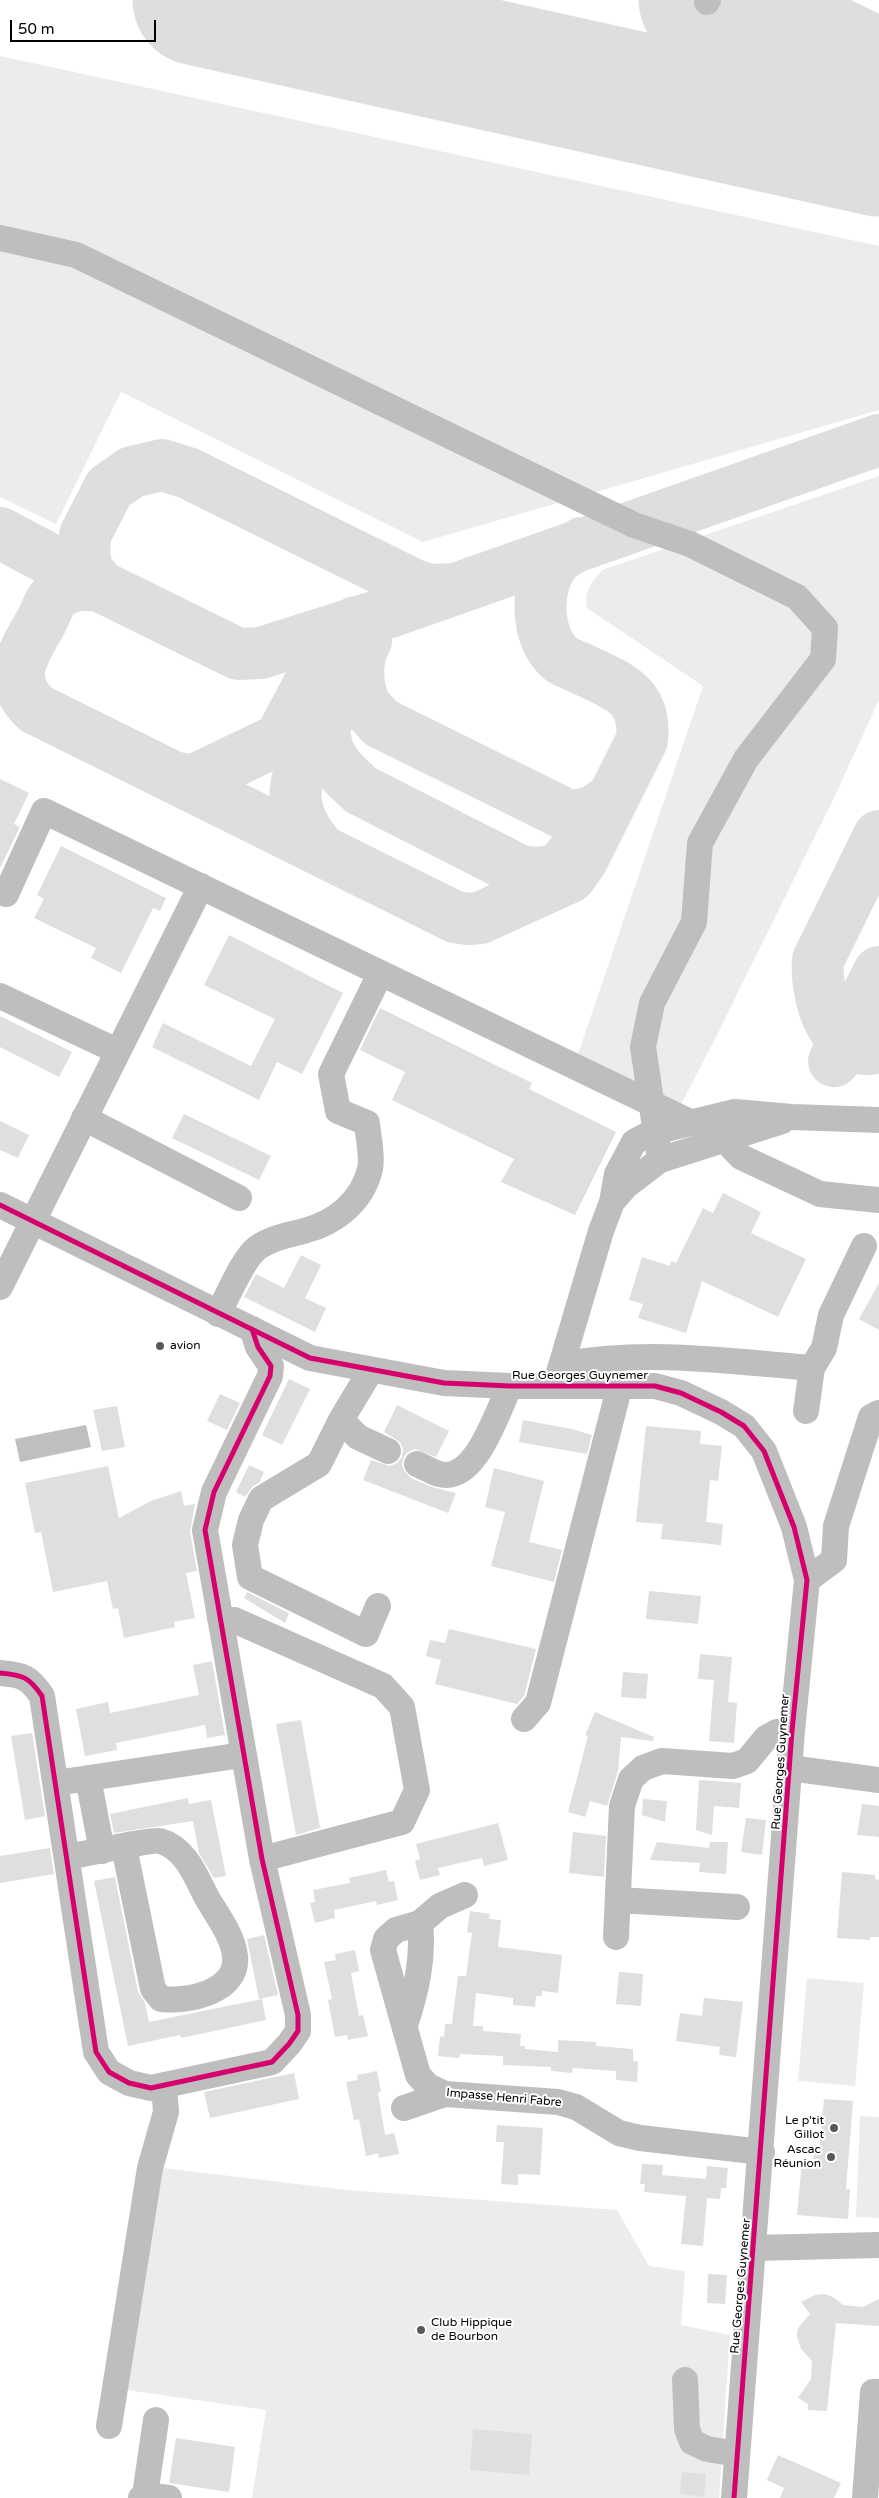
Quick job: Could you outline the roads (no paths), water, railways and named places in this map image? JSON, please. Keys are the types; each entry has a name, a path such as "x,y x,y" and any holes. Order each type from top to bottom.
{"street":[{"path":"0,238 76,255 634,525 690,544 797,597 825,628 823,660 746,759 700,842 694,922 652,1003 643,1047 660,1160"},
{"path":"6,894 44,810 380,974 692,1123"},
{"path":"0,1287 201,886"},
{"path":"218,1314 248,1258 256,1249 286,1234 305,1231 334,1220 350,1205 362,1189 370,1168 367,1123 338,1111 331,1074 380,974"},
{"path":"0,996 117,1051"},
{"path":"558,1376 601,1231 612,1202 617,1174 634,1142 656,1132 735,1112 792,1117 879,1120"},
{"path":"612,1202 626,1186 660,1160 792,1117"},
{"path":"84,1118 239,1198"},
{"path":"724,1139 741,1157 820,1194 879,1200"},
{"name":"Rue Georges Guynemer","path":"0,1205 310,1358 444,1383 510,1386 558,1376 620,1384 655,1386 681,1393 744,1426 764,1451 794,1527 807,1580 792,1731 762,2152 734,2498"},
{"path":"806,1411 812,1368 824,1348 831,1316 864,1246"},
{"path":"0,1672 16,1674 30,1680 42,1696 96,2052 109,2072 129,2083 151,2088 272,2062 298,2031 298,2015 262,1859 242,1755 205,1530 214,1492 270,1376 271,1366 258,1347 252,1329"},
{"path":"558,1376 598,1358 670,1356 812,1368"},
{"path":"371,1370 341,1420 319,1464 262,1499 251,1520 245,1545 250,1577 366,1634 378,1606"},
{"path":"524,1719 538,1704 620,1384"},
{"path":"417,1464 440,1475 459,1472 478,1456 510,1386"},
{"path":"807,1580 834,1560 836,1526 871,1418 879,1413"},
{"path":"341,1420 358,1436 388,1451"},
{"path":"220,1619 234,1620 383,1686 402,1707 414,1772 417,1790 402,1822 262,1859"},
{"path":"616,1937 622,1806 631,1779 643,1768 662,1761 733,1766 748,1761 766,1738 777,1732 792,1731"},
{"path":"56,1783 242,1755"},
{"path":"790,1768 879,1780"},
{"path":"67,1857 113,1849 160,1841 182,1853 230,1938 235,1956 233,1972 219,1989 179,2001 161,1999 153,1989 113,1849 88,1778"},
{"name":"Impasse Henri Fabre","path":"465,1895 440,1906 420,1923 396,1930 386,1938 383,1950 418,2075 428,2086 445,2094 558,2102 576,2107 618,2132 640,2138 762,2152"},
{"path":"618,1900 737,1907"},
{"path":"405,2025 417,1988 422,1937 420,1923"},
{"path":"109,2426 150,2168 166,2112 164,2085"},
{"path":"404,2108 445,2094"},
{"path":"754,2248 879,2245"},
{"path":"685,2380 686,2429 692,2442 707,2449 737,2454"},
{"path":"865,2498 873,2392 879,2392"},
{"path":"152,2497 156,2420"}],"place":[{"name":"avion","path":"160,1346"},
{"name":"Le p'tit Gillot","path":"834,2128"},
{"name":"Ascac Réunion","path":"831,2157"},
{"name":"Club Hippique de Bourbon","path":"421,2330"}]}
